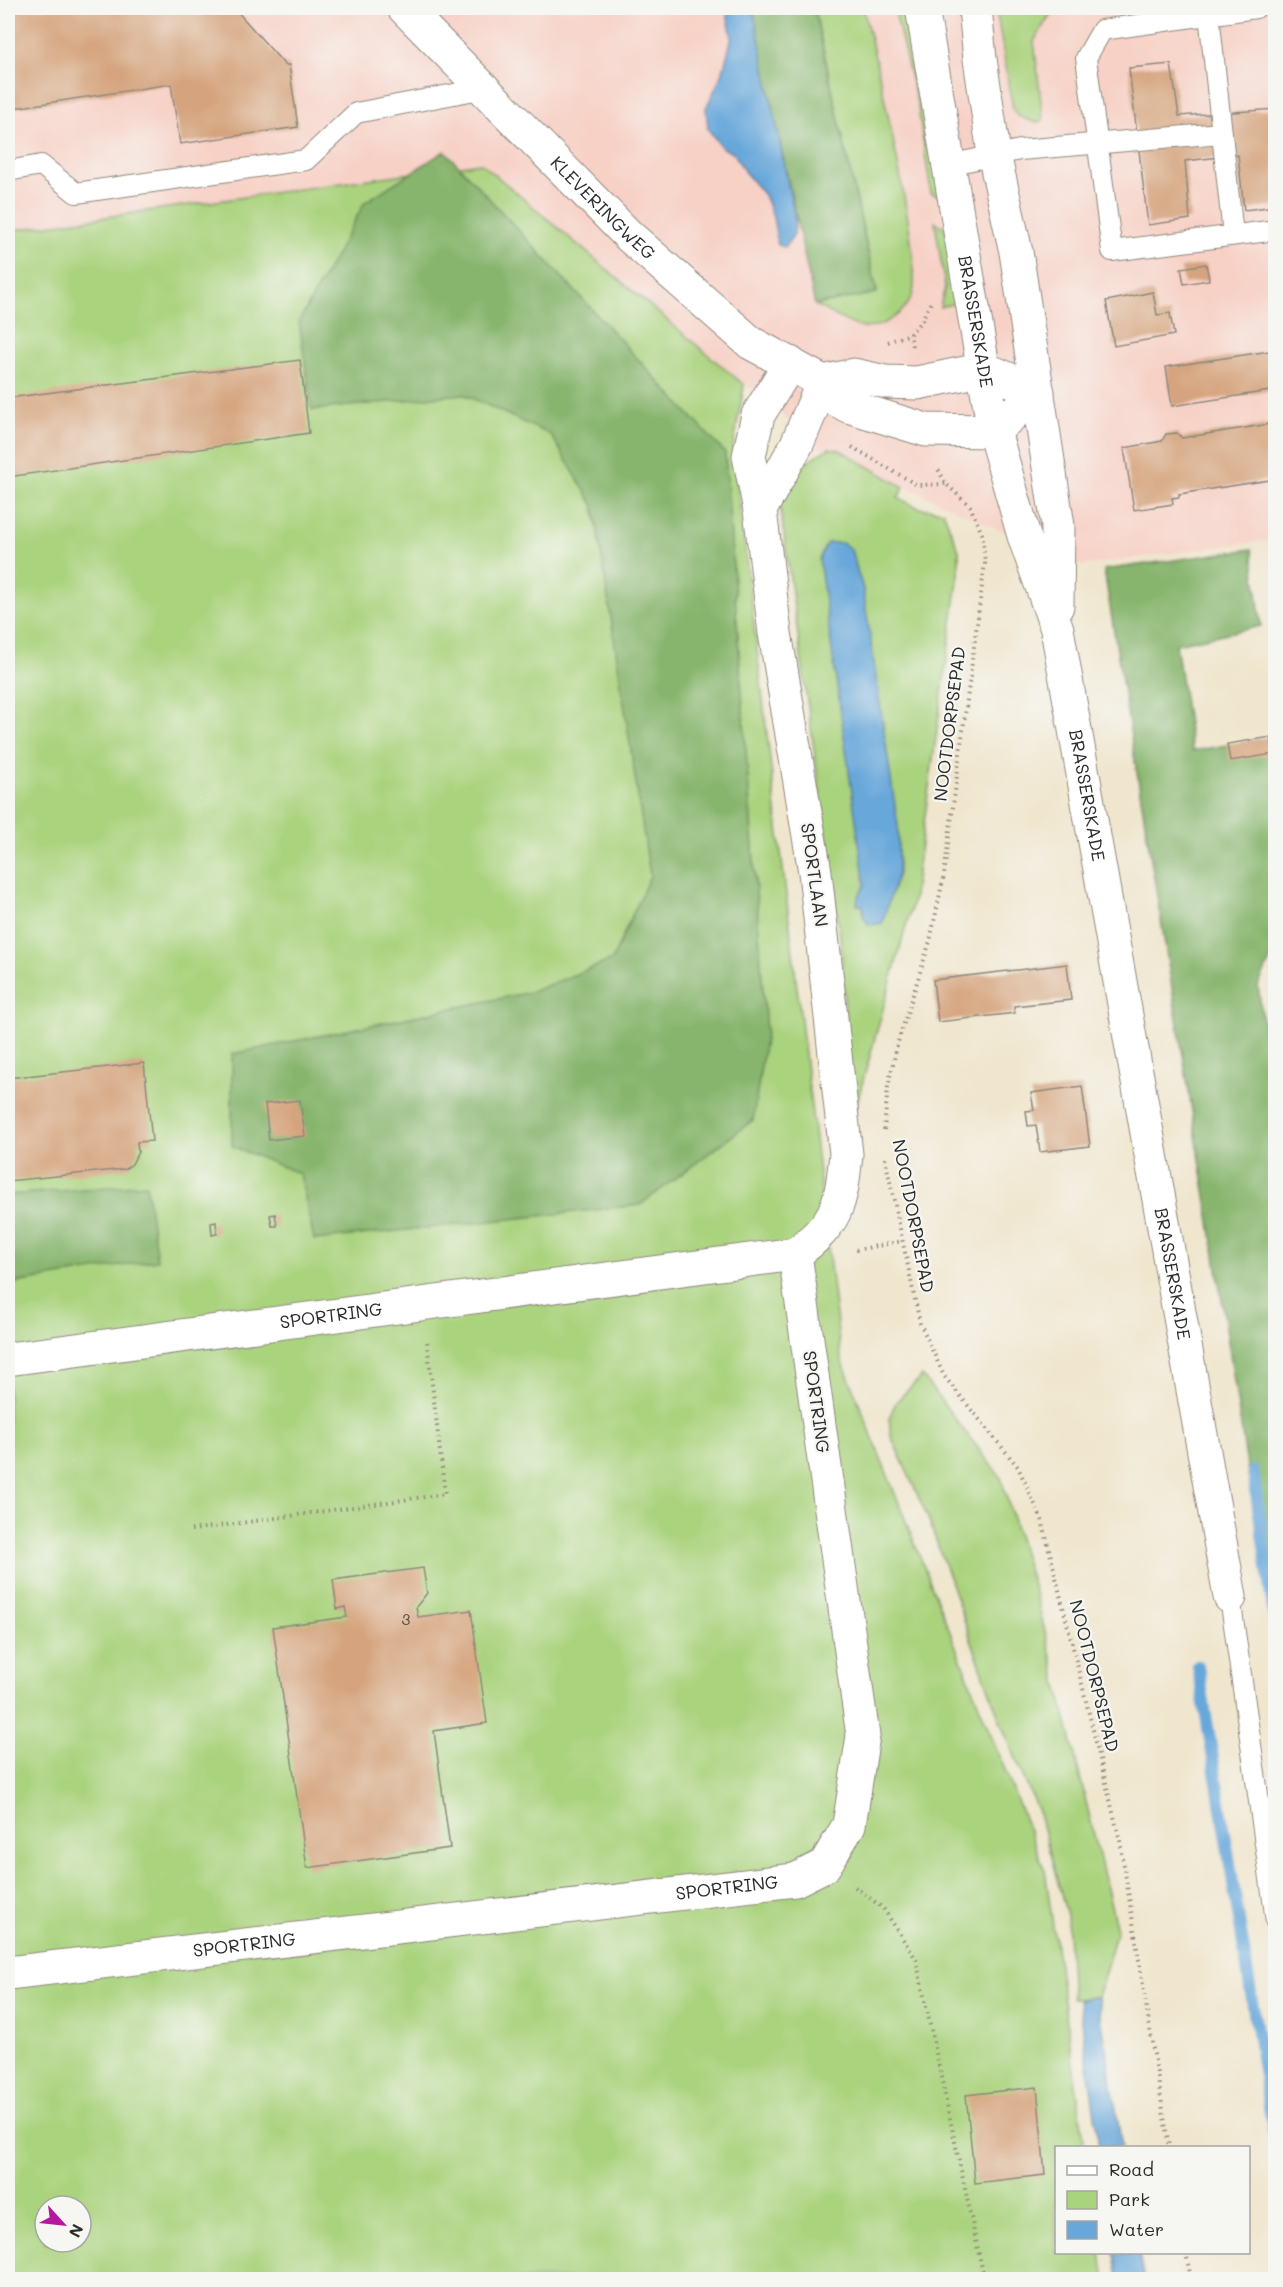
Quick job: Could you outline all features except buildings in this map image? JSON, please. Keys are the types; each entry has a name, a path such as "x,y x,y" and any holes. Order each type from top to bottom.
{"street":[{"name":"KLEVERINGWEG","path":"404,8 629,236 751,343 823,382 839,401 848,406 926,430 994,431"},
{"name":"BRASSERSKADE","path":"922,8 994,431 1024,536 1057,629 1230,1597"},
{"name":"BRASSERSKADE","path":"975,8 994,154 1016,252 1058,526 1057,629"},
{"name":"SPORTLAAN","path":"790,363 758,416 749,456 760,510 775,633 815,872 846,1154 843,1187 834,1213 807,1245"},
{"path":"760,510 797,444 823,382 854,375 886,382 916,384 985,369 1038,392 994,431"},
{"name":"SPORTRING","path":"8,1359 423,1305 807,1245 863,1736 849,1826 825,1865 795,1880 8,1973"}],"lane":[{"path":"1256,8 1102,30 1086,58 1112,251 1275,230"},
{"path":"1209,14 1233,235"},
{"path":"8,171 41,165 76,193 306,160 356,113 485,88"},
{"path":"948,165 994,154 1222,132"},
{"name":"BRASSERSKADE","path":"1230,1597 1275,1921"}],"path":[{"path":"916,384 910,334 931,303 932,294"},
{"name":"NOOTDORPSEPAD","path":"883,1132 888,1086 898,1042 930,941 944,875 984,563 982,534 970,506 946,484 933,460 926,430"},
{"name":"NOOTDORPSEPAD","path":"884,1155 920,1323 944,1376 1018,1467 1042,1520 1120,1841 1169,2146"},
{"path":"191,1530 445,1494 423,1305"},
{"path":"825,1865 883,1908 916,1959 984,2278"},
{"path":"1186,2254 1191,2280"}],"shaded area":[{"path":"8,8 1275,8 1275,539 1078,566 820,447 481,163 8,231"}],"green space":[{"path":"746,8 814,8 877,293 815,305 761,54"},
{"path":"814,8 863,8 897,157 911,244 914,277 912,296 893,318 872,327 860,327 815,305 877,292"},
{"path":"894,8 910,8 941,197 931,193 918,107"},
{"path":"996,8 1054,8 1034,41 1043,120 1036,123 1018,116 1013,109"},
{"path":"445,151 725,453 766,1032 753,1120 640,1205 314,1240 300,1174 232,1146 232,1054 531,992 612,960 650,876 594,506 551,435 463,394 312,410 299,322 365,202"},
{"path":"481,163 744,385 733,448 841,1358 1045,1871 1085,2146 1055,2146 1055,2254 1101,2254 1105,2279 8,2279 8,231"},
{"path":"935,222 944,227 964,301 940,307 945,287"},
{"path":"829,448 840,450 904,487 898,498 919,508 943,511 959,551 959,573 913,901 853,1117 840,935 780,506 798,467"},
{"path":"1252,549 1261,626 1176,644 1192,751 1275,737 1275,926 1270,934 1273,954 1258,986 1276,1114 1275,1651 1208,1209 1104,570"},
{"path":"146,1184 157,1260 8,1284 8,1195"},
{"path":"922,1376 1001,1478 1038,1603 1117,1930 1098,1997 1072,1998 1067,1915 1039,1814 1002,1726 928,1518 891,1436 889,1418 896,1402"}],"water":[{"path":"726,8 753,8 795,219 794,234 785,247 778,245 773,217 764,195 744,171 734,153 722,148 708,129 706,108 722,75 732,37"},
{"path":"827,543 843,543 851,550 863,589 898,826 898,873 882,923 869,925 863,916 863,905 857,905 858,897 865,885 819,559"},
{"path":"1098,1997 1122,2146 1099,2146 1079,1999"},
{"path":"1114,2254 1139,2254 1144,2279 1118,2279"}],"waterway":[{"path":"1253,1471 1276,1630"},
{"path":"1198,1666 1276,2149"}]}
